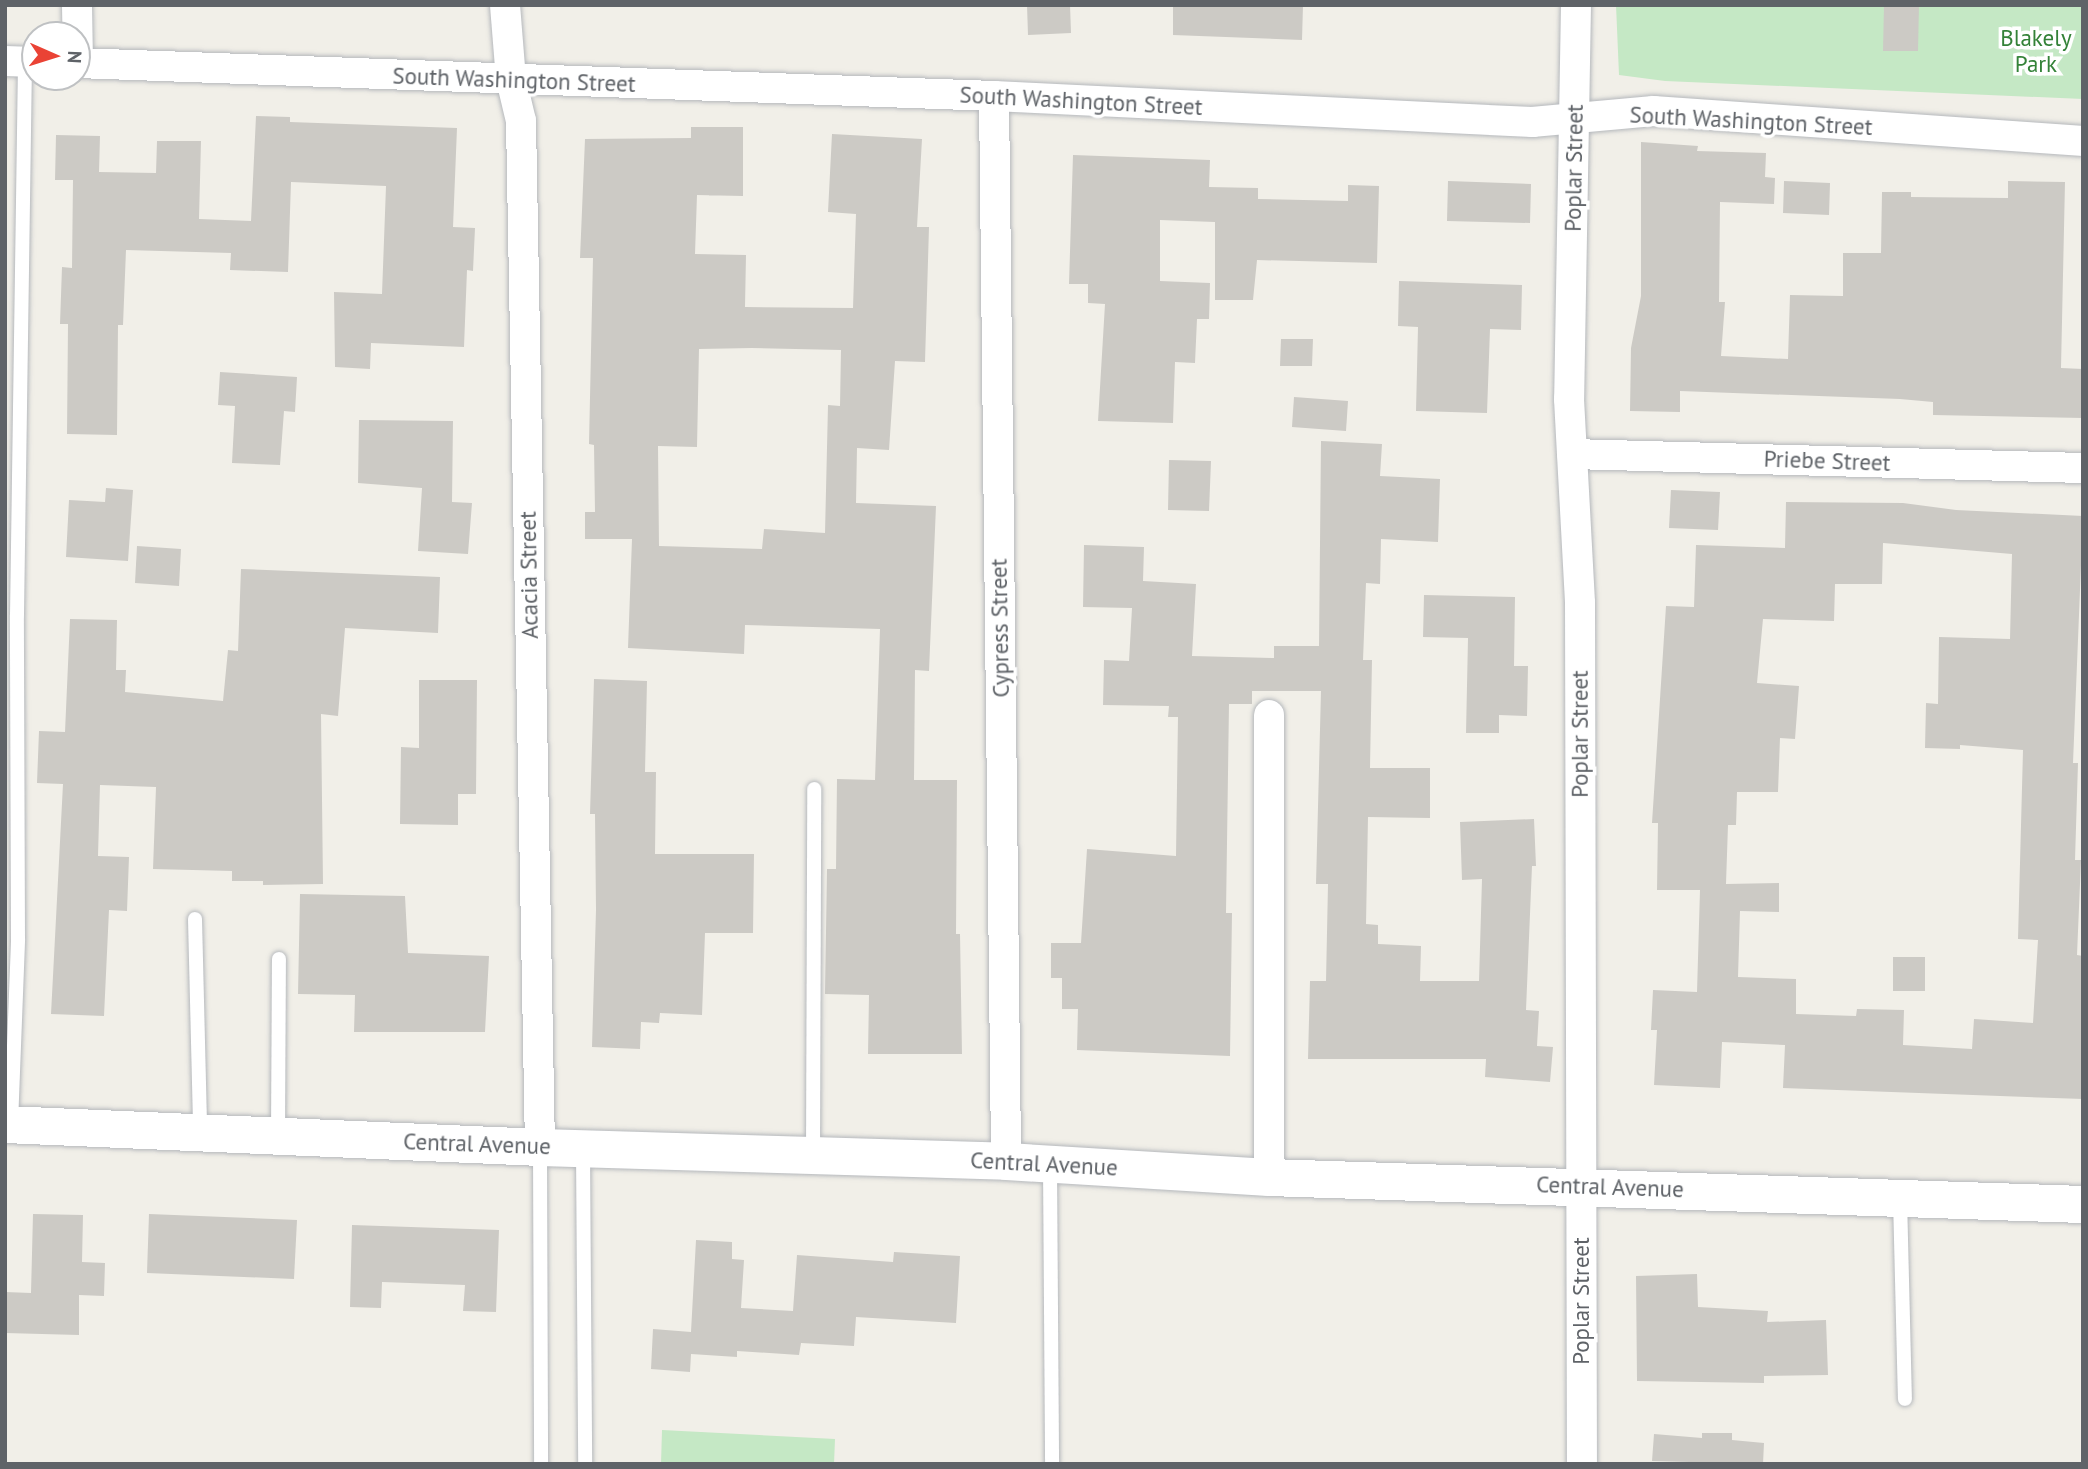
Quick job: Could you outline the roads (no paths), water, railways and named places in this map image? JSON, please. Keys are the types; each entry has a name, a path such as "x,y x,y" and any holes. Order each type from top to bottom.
{"street":[{"name":"Acacia Street","path":"505,5 511,79 521,121 540,1147"},
{"name":"Poplar Street","path":"1576,5 1569,399 1580,603 1582,1464"},
{"name":"South Washington Street","path":"91,64 994,96 1532,122 1654,111 2083,141"},
{"name":"Cypress Street","path":"994,96 1006,1161"},
{"name":"Priebe Street","path":"1572,453 2083,468"},
{"path":"1269,715 1269,1177"},
{"name":"Central Avenue","path":"8,1124 540,1147 1006,1161 1269,1177 1582,1185 2083,1204"}],"lane":[{"path":"8,1124 18,939 17,615 22,91"},
{"path":"813,1155 814,789"},
{"path":"195,919 200,1132"},
{"path":"278,1136 279,959"},
{"path":"540,1147 541,1464"},
{"path":"583,1147 585,1464"},
{"path":"1049,1163 1052,1464"},
{"path":"1900,1197 1905,1399"}],"park label":[{"name":"Blakely Park","path":"2036,51"}]}
